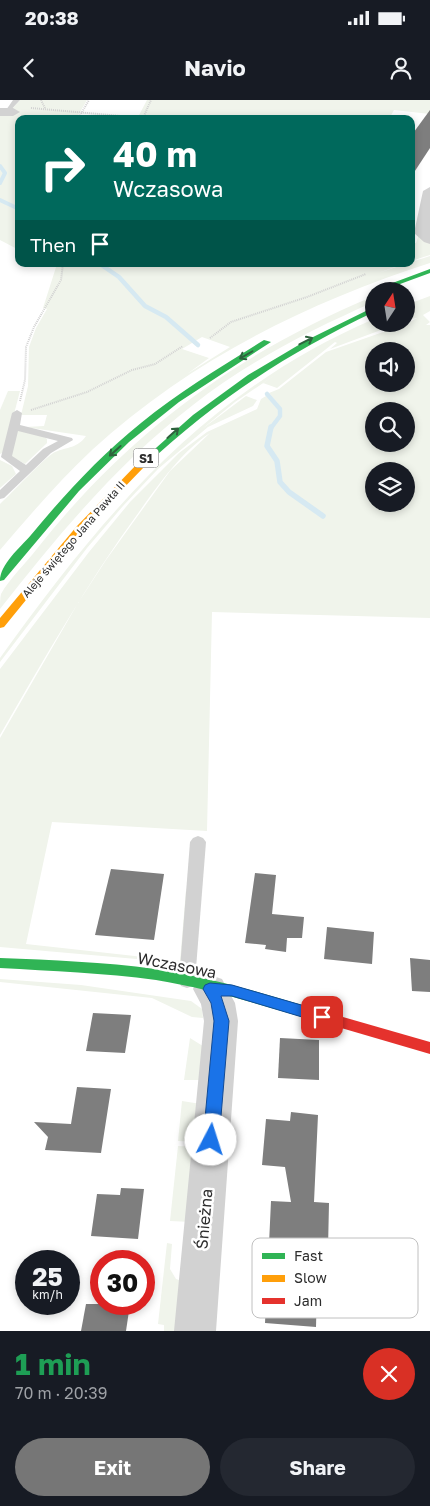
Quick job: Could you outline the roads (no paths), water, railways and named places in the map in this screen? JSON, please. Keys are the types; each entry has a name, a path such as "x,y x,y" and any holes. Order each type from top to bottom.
{"main road":[{"path":"400,282 430,271"},
{"name":"Aleje świętego Jana Pawła II","path":"0,625 38,576 101,504 174,431 216,397 264,365 365,313"},
{"name":"S1","path":"0,578 76,490 146,424 192,389 281,334"},
{"name":"Wczasowa","path":"0,963 124,972 232,991 430,1048"}],"street":[{"path":"430,191 422,227 422,233 430,239"},
{"name":"Śnieżna","path":"195,1331 222,1021 218,1002 199,985"}],"lane":[{"path":"17,413 3,457 27,470"},
{"path":"0,496 47,451 68,440 14,427"},
{"path":"198,842 199,985"}],"waterway":[{"path":"0,166 5,173 0,183"},
{"path":"0,200 15,207"},
{"path":"104,267 119,277 145,306 166,317 198,345"},
{"path":"267,394 280,409 280,416 271,428"},
{"path":"271,427 267,446 277,461 280,482 289,492 323,516"}]}
